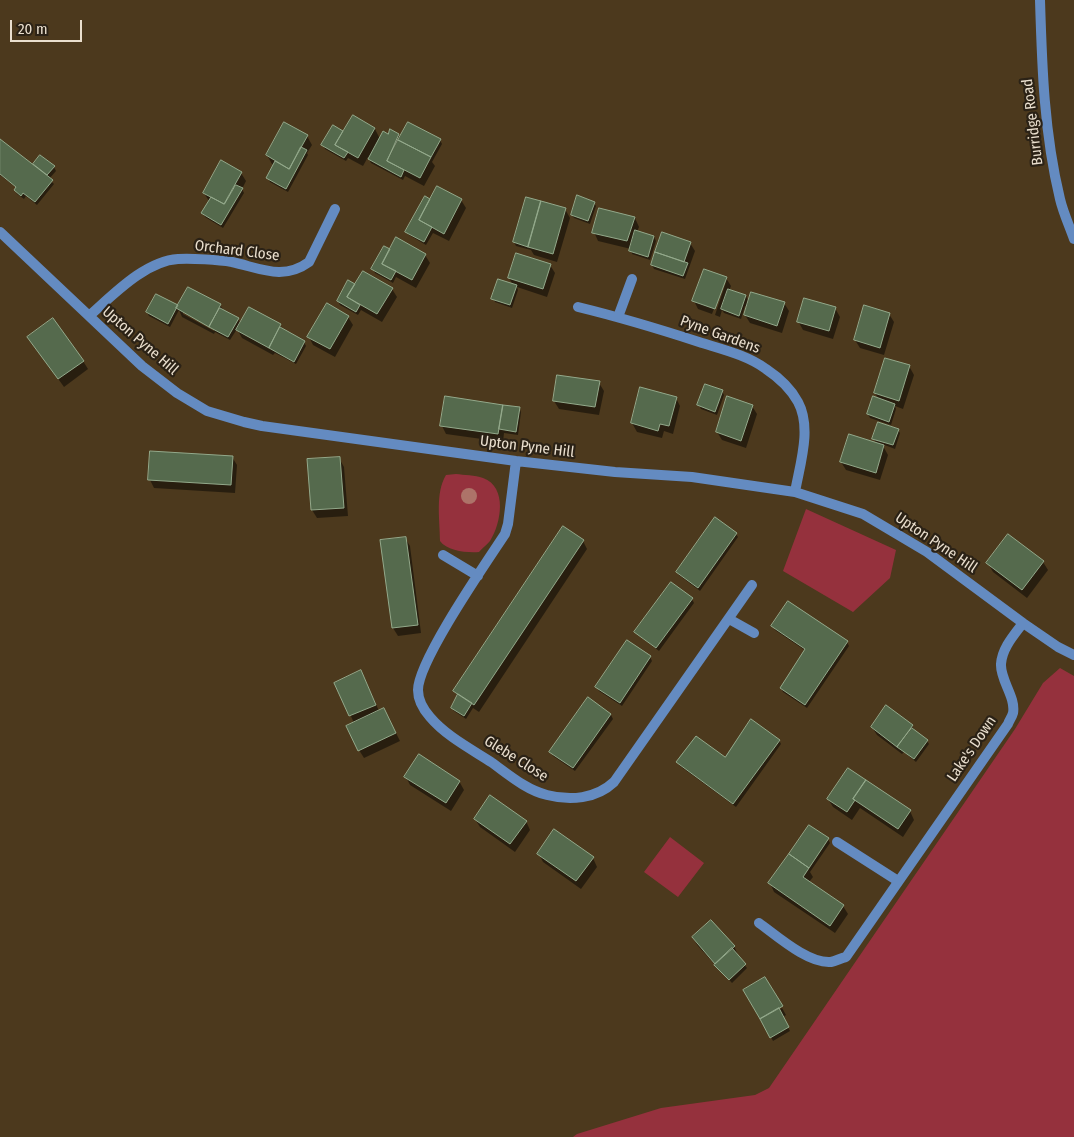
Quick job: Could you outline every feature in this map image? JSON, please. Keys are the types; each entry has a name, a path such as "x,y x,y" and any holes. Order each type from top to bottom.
{"street":[{"name":"Burridge Road","path":"1040,0 1044,98 1052,160 1060,201 1074,238"},
{"name":"Orchard Close","path":"89,316 133,278 151,267 177,258 230,262 276,273 302,268 309,262 334,209"},
{"name":"Upton Pyne Hill","path":"0,232 142,366 177,393 207,411 262,426 516,461 615,472 692,477 795,492 863,514 927,552 1023,623 1058,647 1074,655"},
{"path":"618,317 632,279"},
{"name":"Pyne Gardens","path":"578,307 618,317 740,355 766,368 785,384 798,402 804,421 804,443 795,492"},
{"name":"Glebe Close","path":"516,461 506,529 433,650 418,689 422,706 431,718 445,731 529,788 546,795 578,798 594,795 606,789 614,782 752,585"},
{"path":"443,555 478,576"},
{"path":"729,619 754,633"},
{"name":"Lake's Down","path":"759,922 806,956 819,961 831,962 846,957 1008,724 1013,706 1001,666 1003,655 1010,640 1023,623"},
{"path":"837,842 898,882"}],"shaded area":[{"path":"456,474 483,478 491,483 499,497 499,516 494,534 479,552 463,552 452,549 440,541 440,490 446,475"},
{"path":"806,509 896,550 890,578 853,612 783,571"},
{"path":"1060,668 1074,676 1074,1137 573,1137 577,1134 661,1108 755,1095 769,1088 1015,729 1043,683"},
{"path":"670,837 704,863 678,897 644,872"}],"building":[{"path":"353,115 375,128 358,158 335,145"},
{"path":"284,122 308,135 289,169 266,155"},
{"path":"408,122 441,139 431,157 398,140"},
{"path":"333,125 343,131 335,145 348,152 344,158 321,145"},
{"path":"390,129 399,134 387,161 404,170 401,177 368,159 383,131 388,134"},
{"path":"0,139 53,180 35,202 23,193 21,196 14,190 16,187 0,174"},
{"path":"398,140 431,157 420,178 387,161"},
{"path":"301,147 307,150 286,189 266,178 275,161 289,169"},
{"path":"40,155 55,166 47,175 33,164"},
{"path":"221,160 242,172 224,204 203,193"},
{"path":"236,185 243,188 221,225 201,213 211,197 224,204"},
{"path":"437,186 462,199 444,234 419,220"},
{"path":"577,195 595,202 588,221 571,215"},
{"path":"425,196 430,199 419,220 432,227 424,242 405,232"},
{"path":"526,197 541,201 528,247 513,242"},
{"path":"541,201 566,208 553,254 528,247"},
{"path":"599,208 635,217 627,241 592,233"},
{"path":"635,230 654,236 648,257 629,251"},
{"path":"662,232 691,242 684,262 655,252"},
{"path":"396,237 426,254 412,280 382,264"},
{"path":"384,246 390,249 382,264 396,271 391,280 371,269"},
{"path":"655,252 688,263 683,276 651,265"},
{"path":"516,253 551,264 543,289 508,278"},
{"path":"704,269 727,277 715,309 692,301"},
{"path":"363,271 393,288 377,314 347,297"},
{"path":"498,279 517,285 510,305 491,299"},
{"path":"348,280 355,284 347,297 360,305 356,312 337,301"},
{"path":"188,287 221,304 209,327 176,308"},
{"path":"728,289 746,295 739,316 721,309"},
{"path":"751,292 785,302 777,326 744,315"},
{"path":"156,294 178,305 168,324 146,312"},
{"path":"804,298 836,307 829,331 797,322"},
{"path":"327,303 349,316 330,349 307,337"},
{"path":"864,305 890,313 880,348 854,340"},
{"path":"249,307 281,324 269,348 236,330"},
{"path":"220,308 239,318 228,337 209,327"},
{"path":"53,318 84,361 58,379 27,337"},
{"path":"280,327 305,341 294,362 269,348"},
{"path":"885,358 910,365 899,401 874,393"},
{"path":"557,375 600,381 595,407 553,401"},
{"path":"705,384 723,390 715,412 697,405"},
{"path":"640,387 677,397 669,426 660,424 658,431 631,423"},
{"path":"445,396 503,405 498,434 440,426"},
{"path":"727,396 753,405 741,441 716,432"},
{"path":"873,396 895,404 889,422 867,414"},
{"path":"503,405 520,407 516,432 499,429"},
{"path":"878,422 899,429 893,445 872,439"},
{"path":"849,434 884,445 876,473 840,462"},
{"path":"150,451 233,456 231,485 148,480"},
{"path":"340,457 344,508 311,510 307,459"},
{"path":"715,517 737,533 698,588 676,572"},
{"path":"563,526 584,540 474,705 453,691"},
{"path":"1008,534 1044,561 1022,590 986,563"},
{"path":"406,537 418,625 392,628 380,540"},
{"path":"671,582 693,598 656,648 634,632"},
{"path":"788,601 848,641 805,705 780,688 805,649 771,626"},
{"path":"627,640 651,656 620,703 595,687"},
{"path":"361,670 376,705 349,716 334,683"},
{"path":"458,694 472,703 464,716 451,708"},
{"path":"588,697 611,714 573,768 549,752"},
{"path":"886,705 913,725 897,747 871,727"},
{"path":"384,708 396,733 358,751 346,726"},
{"path":"751,719 780,740 733,804 676,762 696,736 725,757"},
{"path":"912,728 928,740 914,759 897,747"},
{"path":"419,754 460,781 446,803 404,777"},
{"path":"848,768 866,780 847,812 827,799"},
{"path":"866,780 911,810 898,829 853,799"},
{"path":"490,795 527,821 510,844 474,819"},
{"path":"809,825 829,838 809,868 789,854"},
{"path":"554,829 594,857 576,881 537,854"},
{"path":"789,854 809,868 803,877 844,905 830,926 768,883"},
{"path":"711,920 735,946 715,964 692,937"},
{"path":"732,948 746,964 729,980 714,965"},
{"path":"765,977 783,1006 760,1019 743,990"},
{"path":"779,1008 789,1027 770,1038 760,1019"}]}
